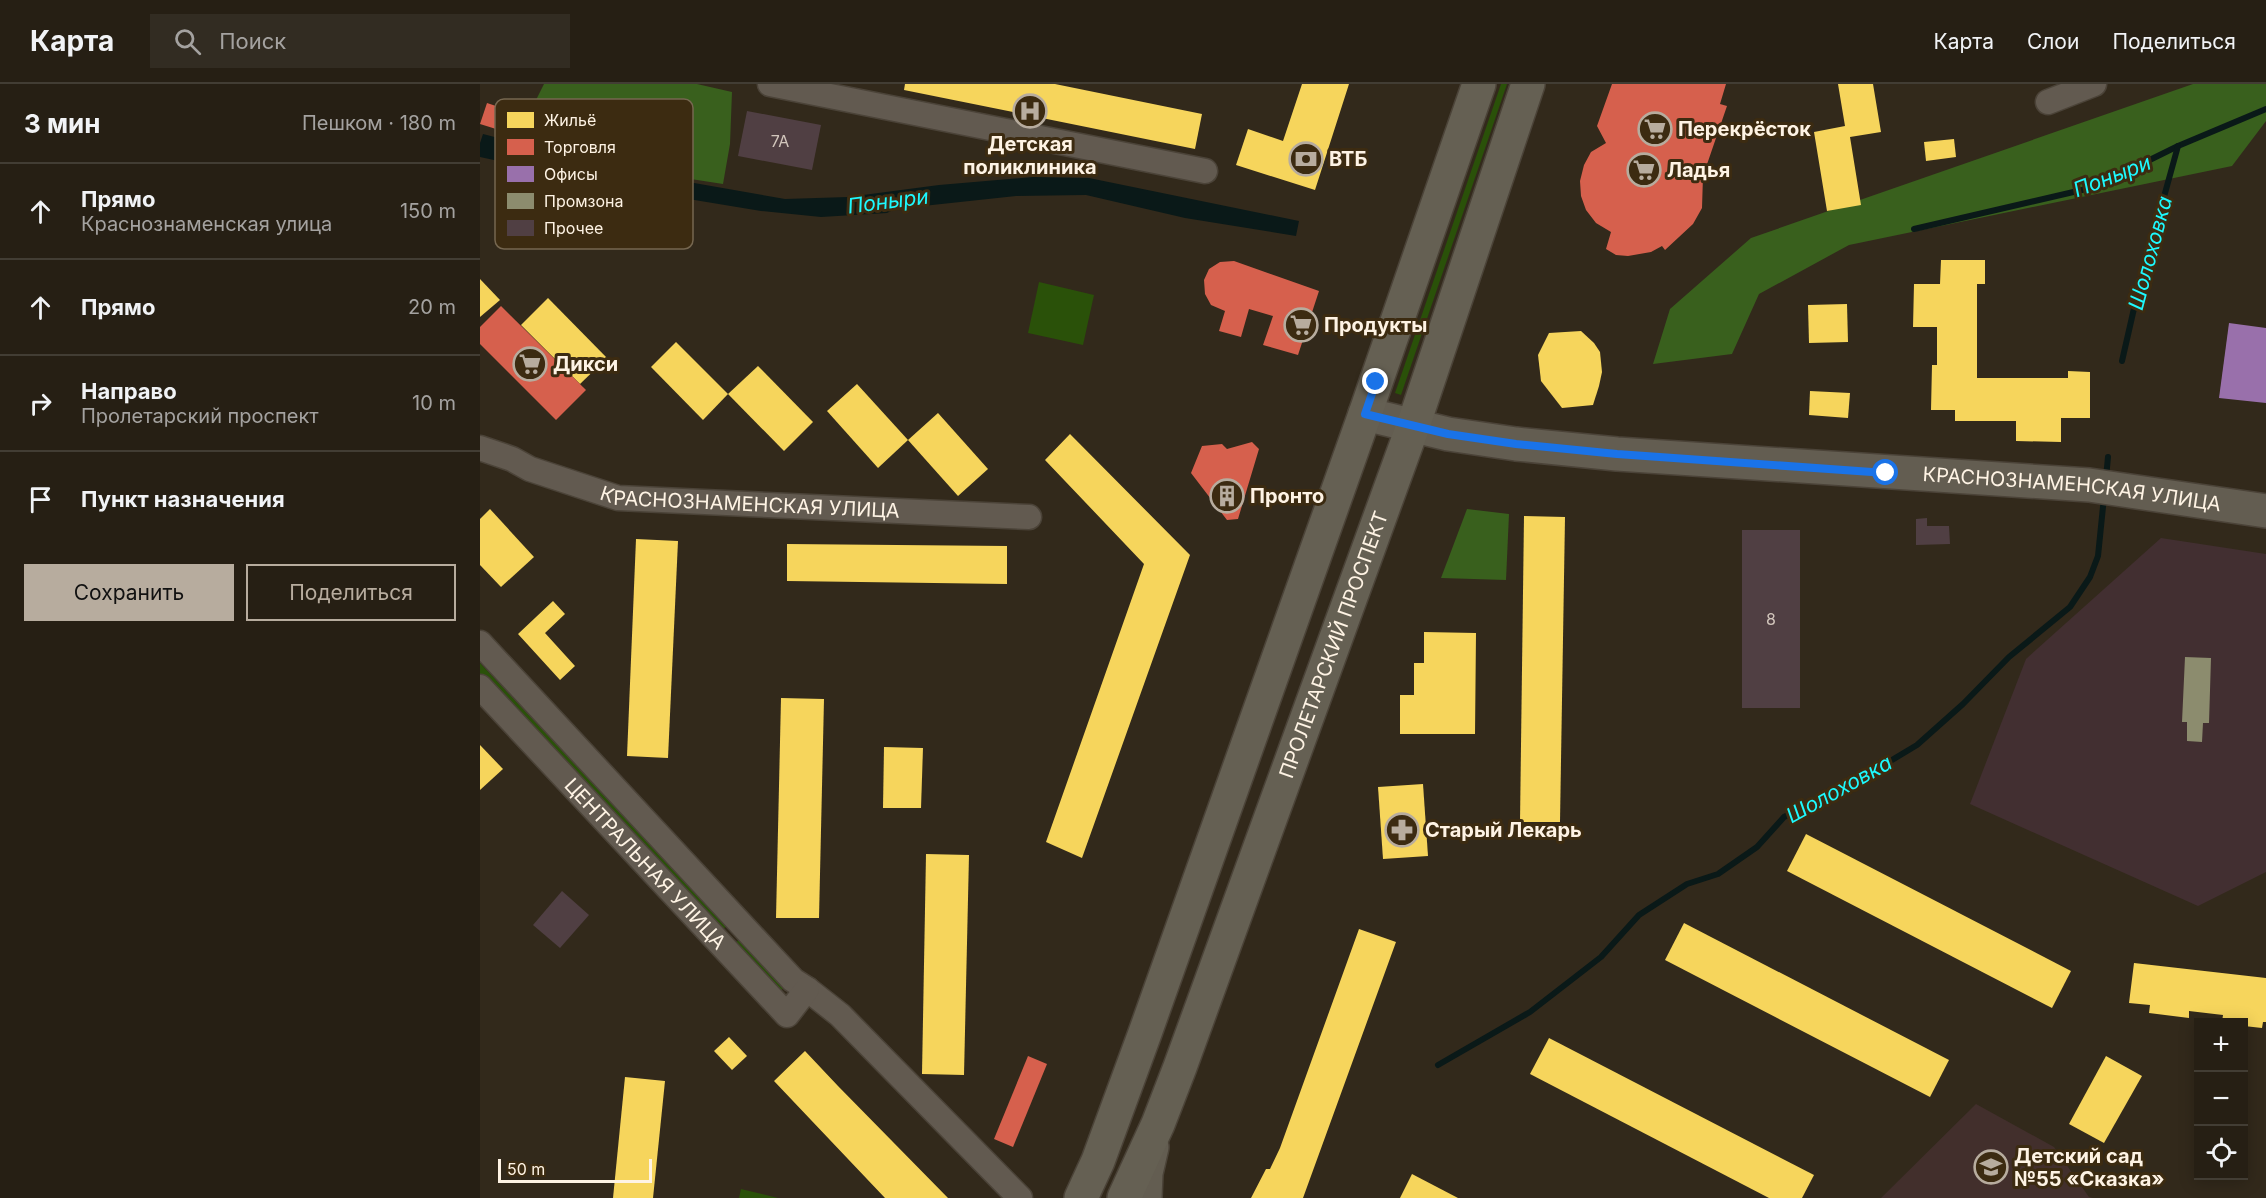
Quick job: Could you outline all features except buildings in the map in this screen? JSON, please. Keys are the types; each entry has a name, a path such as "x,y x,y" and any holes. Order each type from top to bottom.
{"main road":[{"path":"1082,1198 1145,1033 1365,414 1479,84"},
{"name":"ПРОЛЕТАРСКИЙ ПРОСПЕКТ","path":"1124,1198 1158,1124 1413,426 1528,84"}],"street":[{"path":"770,84 1206,171"},
{"path":"2048,102 2094,84"},
{"name":"КРАСНОЗНАМЕНСКАЯ УЛИЦА","path":"1365,414 1448,434 1516,444 1617,454 2089,485 2266,511"},
{"name":"КРАСНОЗНАМЕНСКАЯ УЛИЦА","path":"480,448 512,459 530,469 618,498 1029,517"},
{"name":"ЦЕНТРАЛЬНАЯ УЛИЦА","path":"480,643 793,980 807,988 840,1016 1020,1198"},
{"name":"ЦЕНТРАЛЬНАЯ УЛИЦА","path":"480,687 787,1015 807,988"},
{"path":"1145,1198 1146,1173 1158,1124"}],"shaded area":[{"path":"2161,538 2266,554 2266,872 2198,906 1970,804 2026,659"},
{"name":"Детский сад №55 «Сказка»","path":"1976,1104 2054,1147 2089,1197 2093,1198 1881,1198"}],"green space":[{"path":"544,84 697,84 732,92 730,144 723,184 693,179 693,99 536,99"},
{"path":"1501,84 1507,84 1401,395 1395,393"},
{"path":"2193,84 2266,84 2266,121 2232,166 1849,245 1759,294 1732,354 1653,364 1670,309 1751,238"},
{"path":"1039,282 1094,295 1083,345 1028,333"},
{"path":"1467,509 1509,514 1506,580 1441,578"},
{"path":"480,663 727,926 718,933 480,674"},
{"path":"740,939 781,983 783,988 781,992 730,947"},
{"path":"741,1189 778,1198 739,1198"}],"water":[{"path":"483,134 495,137 495,160 480,157 480,143"},
{"path":"1033,177 1089,178 1299,221 1296,236 1185,218 1086,195 1016,196 895,209 887,213 821,217 761,211 693,200 693,183 785,199 848,197 939,185"}],"waterway":[{"name":"Поныри","path":"1914,229 2095,187 2178,146 2266,109"},
{"name":"Шолоховка","path":"2122,361 2138,291 2178,146"},
{"name":"Шолоховка","path":"2106,478 2108,457"},
{"name":"Шолоховка","path":"1438,1065 1530,1012 1601,957 1639,915 1687,884 1718,874 1757,847 1784,817 1862,778 1917,745 1963,704 2009,657 2070,607 2090,577 2098,556 2104,497"}],"place":[{"name":"Детская поликлиника","path":"1030,111"},
{"name":"Перекрёсток","path":"1655,129"},
{"name":"ВТБ","path":"1306,159"},
{"name":"Ладья","path":"1644,170"},
{"name":"Продукты","path":"1301,325"},
{"name":"Дикси","path":"530,364"},
{"name":"Пронто","path":"1227,496"},
{"name":"Старый Лекарь","path":"1402,830"},
{"name":"Детский сад №55 «Сказка»","path":"1991,1167"}],"route":[{"path":"1376,382 1365,414 1448,434 1516,444 1617,454 1886,473"}]}
